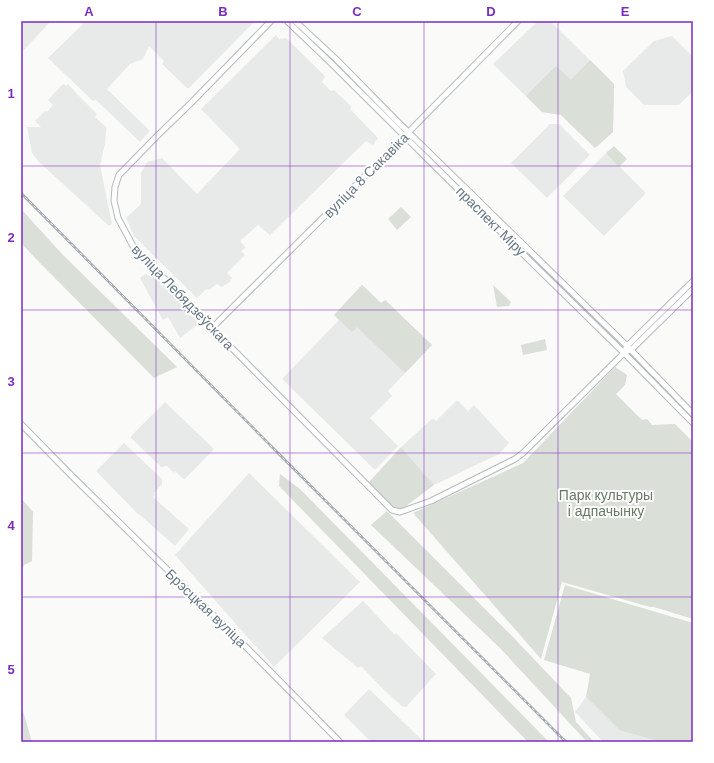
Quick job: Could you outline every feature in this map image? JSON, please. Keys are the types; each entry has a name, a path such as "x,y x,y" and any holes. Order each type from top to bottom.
{"main road":[{"name":"вуліца Лебядзеўскага","path":"270,21 119,176 115,186 114,201 118,218 134,248 392,510 395,512 400,512 430,501 515,459 523,453 624,353"},
{"name":"праспект Міру","path":"287,21 407,134"},
{"name":"праспект Міру","path":"295,21 343,67 407,134 538,264 693,423"},
{"name":"вуліца 8 Сакавіка","path":"212,328 518,21"},
{"path":"339,71 343,67"},
{"name":"праспект Міру","path":"538,264 629,348 693,414"},
{"path":"624,353 693,281"},
{"path":"629,348 693,289"},
{"name":"Брэсцкая вуліца","path":"21,424 340,742"}],"shaded area":[{"path":"24,21 51,21 21,53 21,24"},
{"path":"80,21 255,21 189,88 187,88 162,64 164,61 149,46 143,59 130,64 107,89 150,131 140,142 96,100 93,101 48,58 83,24"},
{"path":"538,21 550,21 614,84 613,132 595,148 561,115 542,112 493,64"},
{"path":"276,35 279,39 286,38 325,76 322,82 331,91 334,90 352,107 350,109 378,138 373,145 366,141 270,235 258,225 240,241 246,248 241,251 245,255 227,273 232,278 230,280 231,281 222,287 217,284 209,290 207,289 197,298 134,236 126,218 141,204 141,173 147,162 162,158 197,194 240,149 201,109"},
{"path":"672,36 693,57 693,91 679,105 644,105 626,87 623,71 654,41"},
{"path":"63,84 66,86 68,84 97,114 95,117 107,128 100,165 112,224 109,226 39,162 32,153 27,127 41,127 35,121 45,111 47,112 53,105 48,100"},
{"path":"550,124 559,124 590,155 547,198 511,163"},
{"path":"606,153 646,193 604,236 563,196"},
{"path":"145,274 161,280 198,319 197,325 180,338 168,317 163,320 140,278"},
{"path":"362,285 381,303 385,300 432,345 388,391 392,396 370,418 398,446 375,470 282,379 339,320 334,315"},
{"path":"457,400 468,411 474,405 509,443 499,454 434,485 401,447 433,418 436,421"},
{"path":"165,402 214,449 185,479 183,479 175,471 174,473 167,466 161,467 131,438 131,436"},
{"path":"124,443 162,479 162,484 154,493 155,495 153,497 189,529 175,546 139,515 96,471"},
{"path":"249,473 360,582 274,667 175,555"},
{"path":"363,601 395,635 396,633 436,674 406,707 403,707 384,690 361,666 358,668 322,638"},
{"path":"369,689 424,742 371,742 344,715"},
{"path":"586,697 619,730 660,742 603,742 575,712"}],"green space":[{"path":"590,60 614,84 613,132 595,148 561,115 542,112 526,96 556,66 571,80"},
{"path":"614,146 627,159 619,167 606,153"},
{"path":"401,207 411,217 397,230 388,219"},
{"path":"21,209 63,255 177,367 154,378 38,261 21,243"},
{"path":"362,285 381,303 385,300 432,345 405,373 357,327 352,332 334,315"},
{"path":"493,285 511,302 509,306 497,307"},
{"path":"545,339 547,350 523,355 521,345"},
{"name":"Парк культуры і адпачынку","path":"615,367 627,375 625,385 616,394 642,420 647,419 652,425 675,424 693,442 693,619 562,582 541,659 413,513 523,463"},
{"path":"401,447 434,485 402,509 392,508 370,486 370,481"},
{"path":"280,474 300,489 549,742 528,742 279,486"},
{"path":"21,498 33,512 32,561 24,565 21,572"},
{"path":"387,511 512,636 571,698 576,722 594,742 587,742 500,648 371,525"},
{"path":"565,585 693,623 693,742 660,742 619,730 586,697 590,674 544,660"},
{"path":"21,704 32,742 21,742"}],"railway":[{"path":"21,193 566,742"}]}
